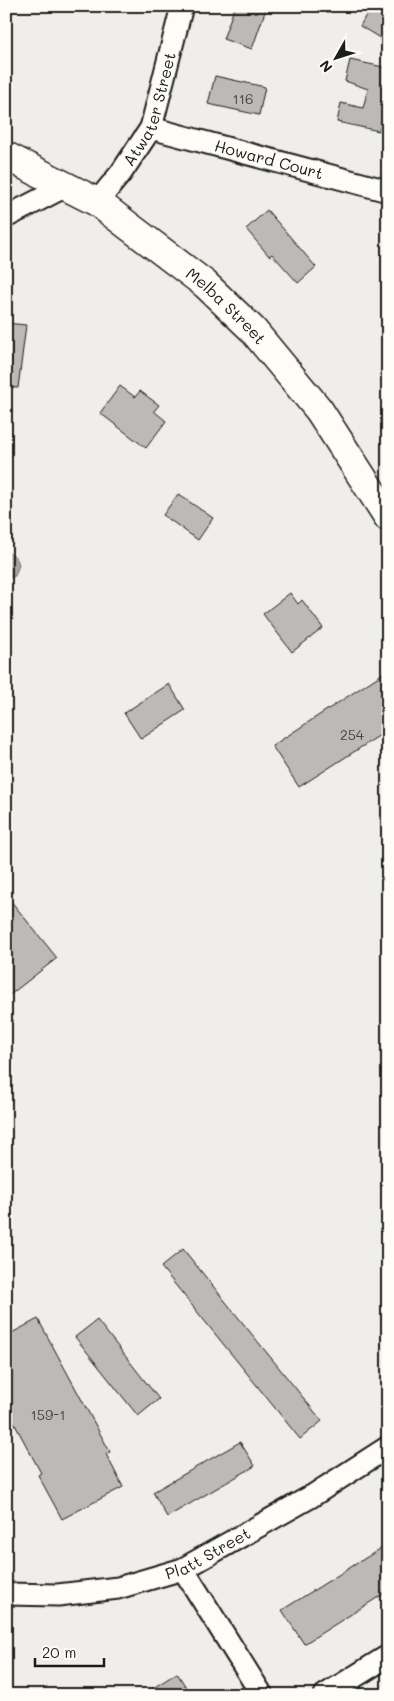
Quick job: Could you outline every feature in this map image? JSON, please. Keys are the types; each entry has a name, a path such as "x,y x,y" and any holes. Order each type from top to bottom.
{"main road":[{"name":"Melba Street","path":"6,156 97,202 205,284 252,329 319,410 388,517"}],"street":[{"name":"Atwater Street","path":"97,202 121,174 151,128 182,6"},
{"name":"Howard Court","path":"151,128 388,191"},
{"path":"6,217 66,186"},
{"name":"Platt Street","path":"6,1594 58,1595 118,1588 183,1570 312,1496 388,1447"},
{"path":"183,1570 262,1695"},
{"path":"325,1695 388,1656"}],"shaded area":[{"path":"6,553 15,556 19,565 15,576 7,579"}],"building":[{"path":"235,6 267,6 252,49 223,39"},
{"path":"371,6 388,15 388,43 360,26"},
{"path":"350,60 388,68 388,92 379,131 337,122 341,103 363,108 368,89 345,81"},
{"path":"215,76 265,87 259,115 208,104"},
{"path":"267,210 316,267 298,283 272,254 269,256 246,229"},
{"path":"6,323 26,325 18,388 6,387"},
{"path":"120,386 135,397 140,391 159,405 154,411 166,421 146,448 100,413"},
{"path":"178,494 213,518 198,540 163,515"},
{"path":"290,593 298,604 302,600 323,628 292,652 263,614"},
{"path":"388,670 388,730 299,787 272,746"},
{"path":"169,684 185,710 141,739 124,713"},
{"path":"6,895 57,958 6,998"},
{"path":"183,1249 322,1421 300,1439 161,1267"},
{"path":"38,1319 110,1452 106,1454 123,1487 62,1519 38,1475 41,1473 6,1408 6,1336"},
{"path":"97,1320 159,1399 138,1416 75,1337"},
{"path":"240,1442 255,1466 167,1517 153,1492"},
{"path":"388,1544 388,1591 304,1644 282,1610"},
{"path":"177,1673 191,1695 142,1695"}]}
